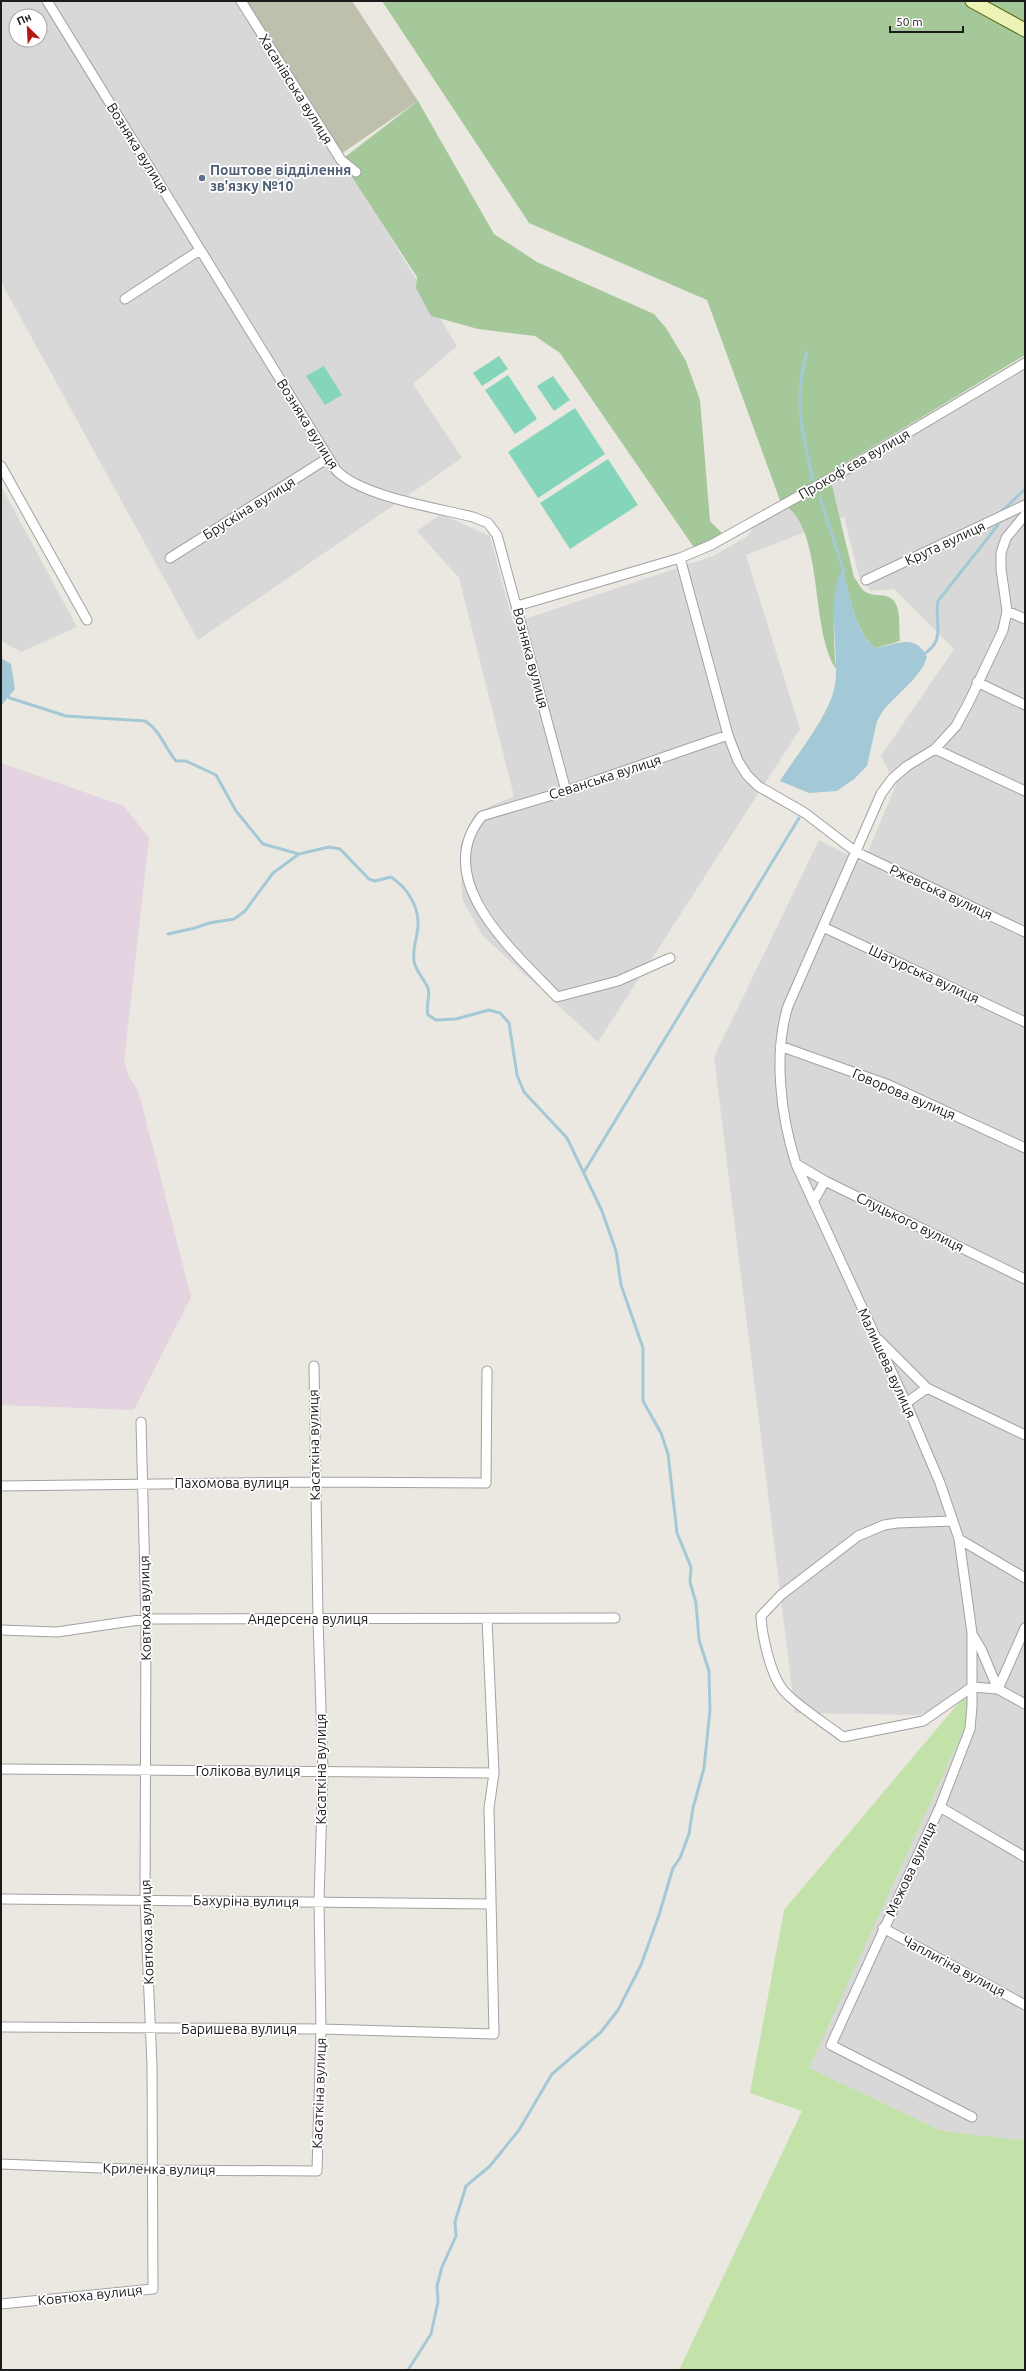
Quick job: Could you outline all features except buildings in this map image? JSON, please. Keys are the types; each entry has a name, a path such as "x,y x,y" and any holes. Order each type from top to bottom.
{"main road":[{"path":"972,1 1025,30"}],"street":[{"name":"Возняка вулиця","path":"47,1 328,458 344,479 356,485 473,517 488,523 497,535 502,548 566,791"},
{"name":"Хасанівська вулиця","path":"241,1 341,160 356,172"},
{"path":"125,299 200,250"},
{"name":"Прокоф’єва вулиця","path":"517,606 680,558 717,542 799,497 1025,363"},
{"name":"Брускіна вулиця","path":"170,558 328,458"},
{"path":"1,466 87,620"},
{"name":"Крута вулиця","path":"866,580 1025,505"},
{"path":"1025,515 1006,538 1001,553 1001,569 1007,611 1025,619"},
{"path":"680,558 728,735 738,762 758,786 817,821 856,852"},
{"name":"Малишева вулиця","path":"972,1687 972,1633 959,1539 940,1483 906,1403 796,1164 785,1122 780,1046 782,1025 788,1006 881,794 892,779 907,766 935,749 956,726 1003,630 1007,611"},
{"path":"977,682 1025,705"},
{"name":"Севанська вулиця","path":"670,958 618,980 557,997 491,926 474,897 466,864 468,844 474,826 482,816 566,791 728,735"},
{"path":"935,749 1025,791"},
{"name":"Ржевська вулиця","path":"856,852 1025,932"},
{"name":"Шатурська вулиця","path":"823,927 1025,1022"},
{"name":"Говорова вулиця","path":"780,1046 889,1085 1025,1148"},
{"name":"Слуцького вулиця","path":"796,1164 825,1180 1025,1279"},
{"path":"813,1202 825,1180"},
{"path":"874,1334 927,1388 1025,1435"},
{"name":"Касаткіна вулиця","path":"314,1366 314,1482 323,1771 319,1901 321,2029 317,2171"},
{"name":"Пахомова вулиця","path":"1,1486 314,1482 486,1483 487,1371"},
{"path":"906,1403 927,1388"},
{"name":"Ковтюха вулиця","path":"1,2304 153,2288 151,2170 152,2029 145,1900 147,1770 146,1619 141,1422"},
{"path":"953,1521 891,1524 858,1536 781,1595 761,1616 762,1636 772,1665 784,1691 843,1737 923,1721 972,1687 998,1688 1025,1704"},
{"path":"959,1539 1025,1578"},
{"name":"Андерсена вулиця","path":"1,1630 57,1632 146,1619 616,1618"},
{"path":"486,1619 494,1772 489,1808 490,1904"},
{"path":"998,1688 1025,1628"},
{"path":"972,1633 981,1649 998,1688"},
{"name":"Межова вулиця","path":"972,1687 970,1729 940,1807 883,1928 831,2045 972,2116"},
{"name":"Голікова вулиця","path":"1,1769 494,1772"},
{"path":"940,1807 1025,1857"},
{"name":"Бахуріна вулиця","path":"1,1899 319,1901 490,1904"},
{"name":"Баришева вулиця","path":"1,2027 321,2029 478,2035 494,2034 490,1904"},
{"name":"Чаплигіна вулиця","path":"883,1928 1025,2005"},
{"name":"Криленка вулиця","path":"1,2164 151,2170 317,2171"}],"shaded area":[{"path":"1,1 245,1 457,346 413,384 462,458 198,640 1,282"},
{"path":"245,1 352,1 418,101 341,154"},
{"path":"1025,368 1025,2138 1019,2141 942,2131 808,2068 966,1725 972,1688 920,1715 795,1713 714,1057 819,840 863,863 896,785 881,756 954,649 894,589 871,591 859,576 844,517 746,555 800,729 598,1042 483,936 462,899 460,846 475,813 514,796 459,578 417,531 441,514 490,536 513,623 713,556 746,537 755,526"},
{"path":"1,486 77,627 21,652 1,641"},
{"path":"1,763 124,806 149,838 124,1061 128,1075 139,1093 191,1297 134,1410 1,1405"}],"green space":[{"path":"382,1 1025,1 1025,355 829,473 854,577 863,590 873,595 887,596 895,603 899,614 900,641 876,648 869,642 858,624 843,571 836,590 834,618 836,669 828,651 822,629 811,554 804,532 795,515 781,503 707,300 529,223"},
{"path":"418,101 494,234 537,262 654,314 666,328 686,361 700,400 710,521 722,533 695,549 560,353 535,336 478,329 431,316 416,288 417,277 341,160"},
{"path":"499,356 508,369 482,386 473,373"},
{"path":"324,366 342,395 325,405 306,376"},
{"path":"508,375 537,419 515,434 485,390"},
{"path":"553,376 570,400 554,411 537,386"},
{"path":"575,408 605,454 538,498 508,452"},
{"path":"608,459 638,505 570,549 540,503"},
{"path":"972,1687 966,1725 809,2068 942,2131 1019,2140 1025,2138 1025,2370 679,2370 802,2111 750,2093 784,1910"}],"water":[{"path":"843,570 854,613 863,634 869,642 876,648 905,642 912,643 923,650 927,657 923,667 913,680 884,709 877,721 867,766 854,779 837,791 809,793 780,781 812,734 827,709 832,697 836,673 834,626 835,594 838,581"},
{"path":"1,658 11,664 15,689 1,706"}],"waterway":[{"path":"807,352 800,385 800,401 805,447 813,480"},
{"path":"1001,512 1025,489"},
{"path":"820,498 844,572"},
{"path":"922,655 930,650 937,638 938,601 998,525"},
{"path":"1,693 10,698 66,716 145,721 155,729 176,761 186,761 216,775 236,811 263,844 299,854"},
{"path":"584,1172 799,818"},
{"path":"168,934 195,928 209,923 234,919 245,911 273,873 299,854 329,847 340,849 369,879 375,881 391,877 410,896 418,921 414,961 416,968 428,988 428,1015 436,1020 456,1019 489,1010 500,1013 509,1023 517,1075 524,1092 567,1138 602,1211 616,1251 621,1285 643,1348 643,1401 661,1433 668,1454 677,1533 691,1567 690,1582 696,1603 699,1640 709,1671 710,1710 704,1768 693,1808 689,1834 680,1858 673,1868 659,1915 641,1965 618,2010 601,2032 552,2074 519,2130 490,2166 466,2186 455,2222 456,2236 442,2267 437,2286 438,2302 431,2334 408,2370"}],"place":[{"name":"Поштове відділення зв'язку №10","path":"202,178"}]}
